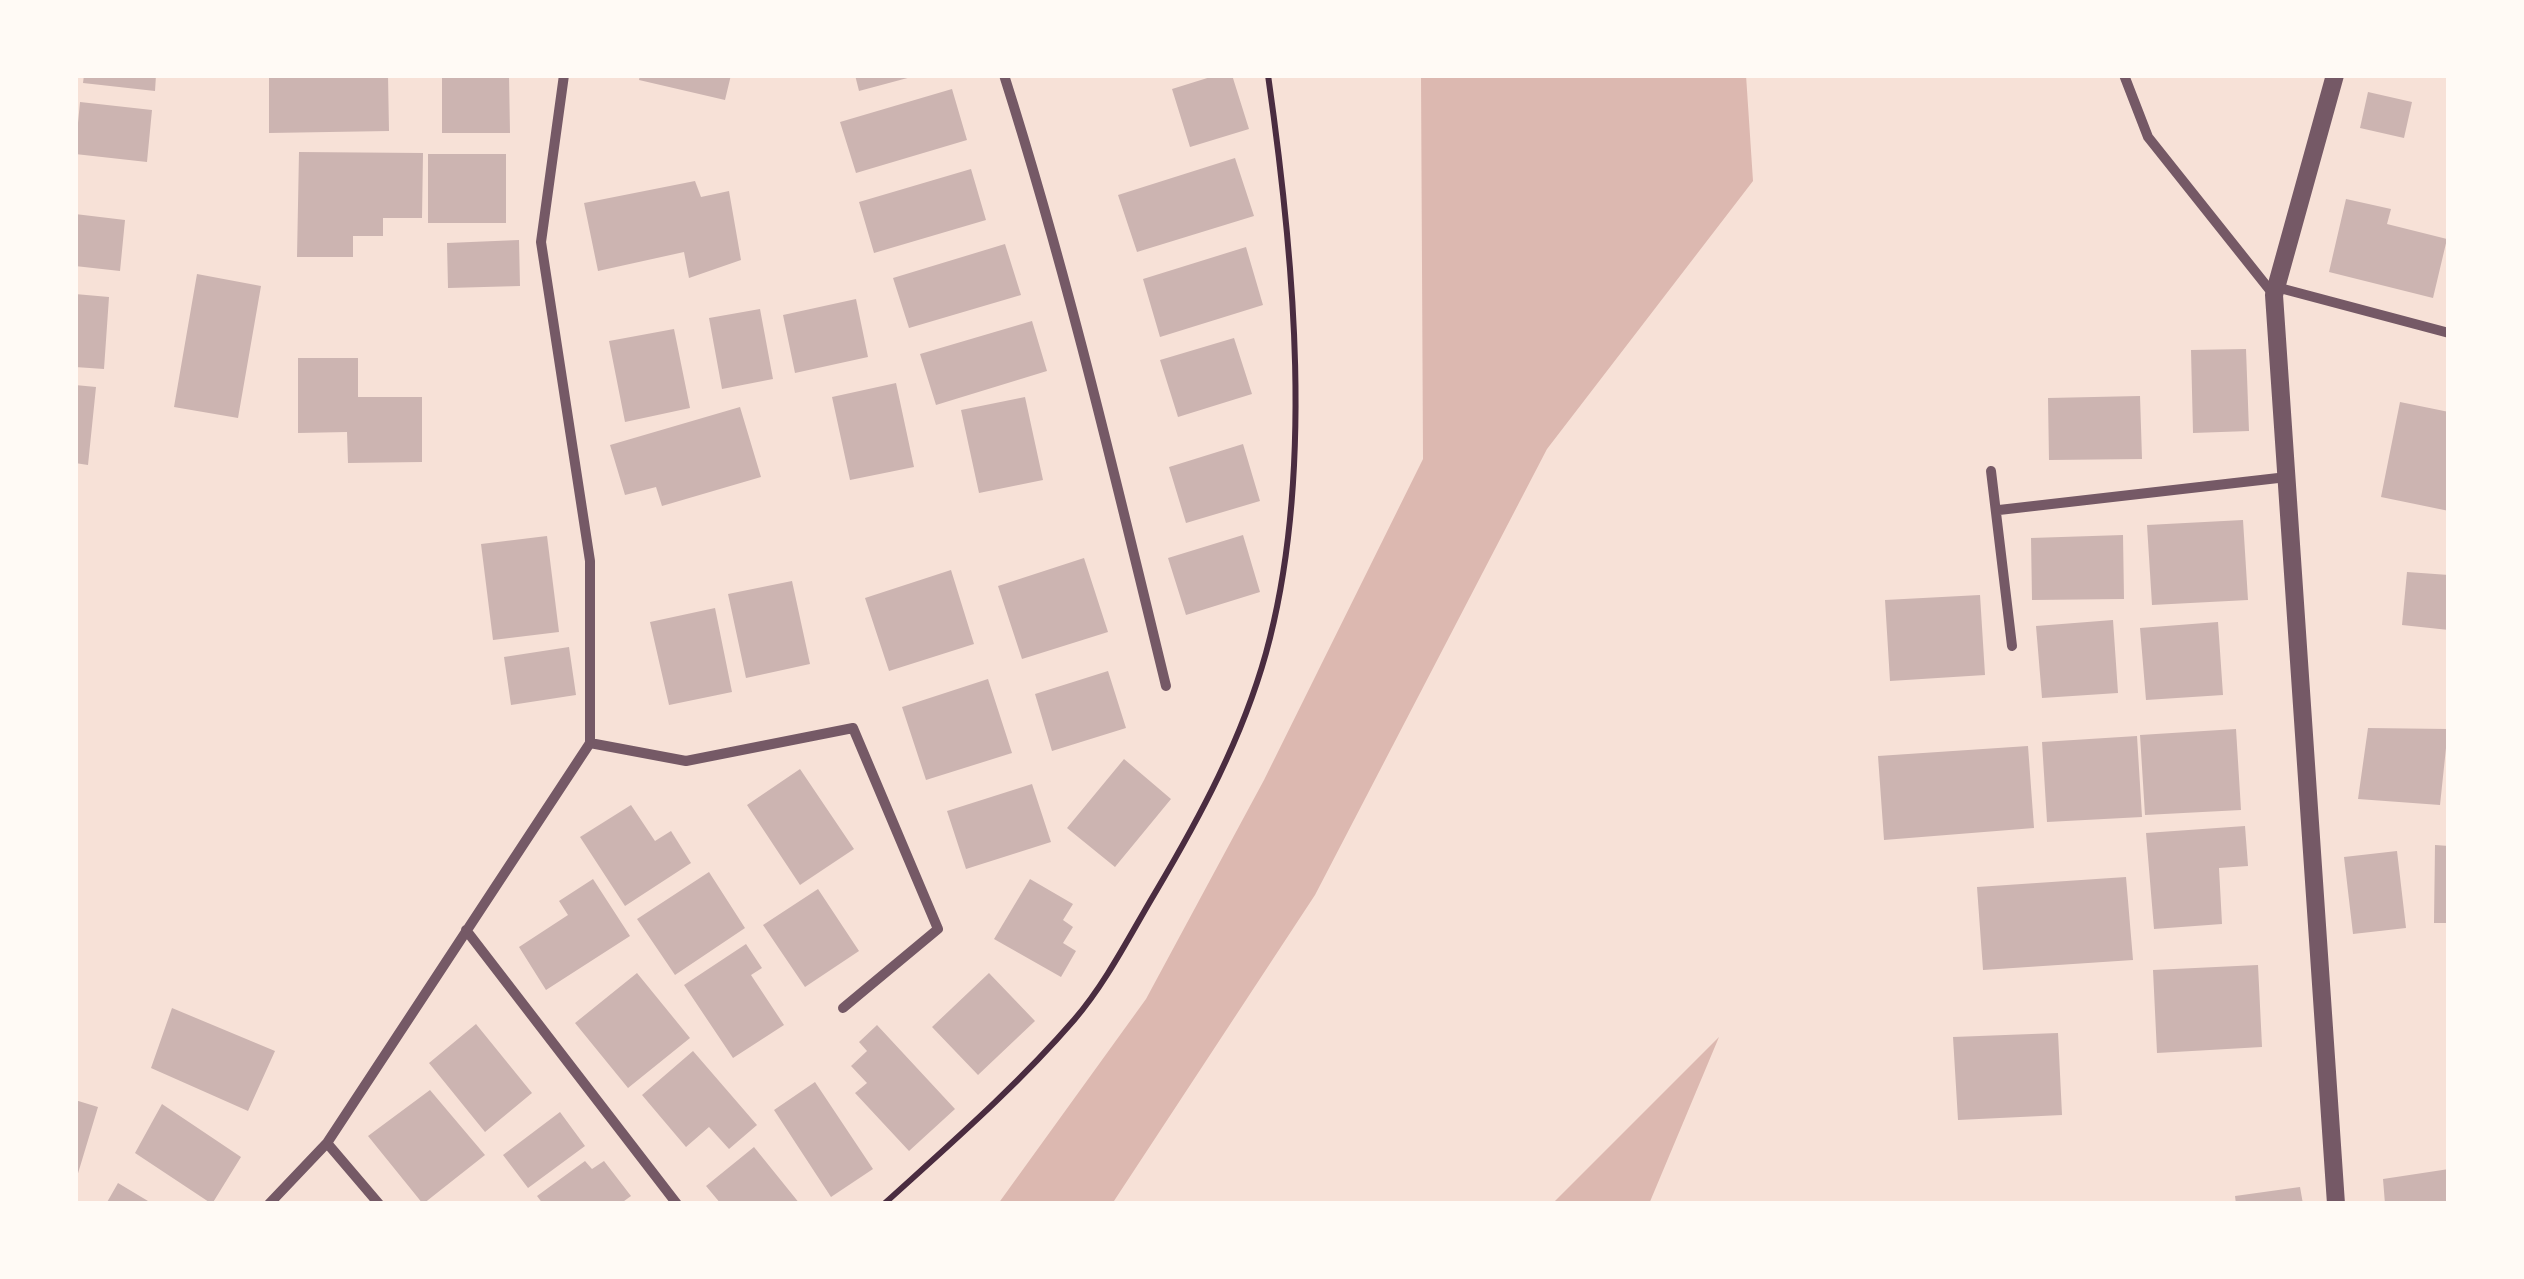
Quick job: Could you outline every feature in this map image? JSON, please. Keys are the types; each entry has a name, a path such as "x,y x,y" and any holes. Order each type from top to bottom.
{"street":[{"path":"270,1204 327,1143 590,742 590,560 540,242 564,75"},
{"path":"1004,75 1038,181 1092,380 1166,686"},
{"path":"2124,75 2148,138 2275,291 2449,333"},
{"path":"2336,75 2275,291 2336,1204"},
{"path":"1992,471 2012,646"},
{"path":"1999,510 2287,478"},
{"path":"590,742 686,761 853,728 938,929 843,1008"},
{"path":"466,930 677,1204"},
{"path":"327,1143 380,1204"}],"shaded area":[{"path":"1421,75 1746,75 1753,181 1547,449 1315,895 1112,1204 998,1204 1146,999 1264,780 1423,459"},
{"path":"1719,1037 1649,1204 1552,1204"}],"building":[{"path":"84,75 156,75 155,91 83,83"},
{"path":"269,75 388,75 389,131 269,133"},
{"path":"442,75 509,75 510,133 442,133"},
{"path":"640,75 731,75 725,100 639,80"},
{"path":"855,75 915,75 915,76 859,91"},
{"path":"1217,75 1232,75 1249,129 1190,147 1172,89"},
{"path":"952,89 967,140 856,173 840,122"},
{"path":"2368,92 2412,102 2404,138 2360,128"},
{"path":"80,102 152,110 147,162 75,154"},
{"path":"299,152 423,153 422,218 383,218 383,236 353,236 353,257 297,257"},
{"path":"428,154 506,154 506,223 428,223"},
{"path":"1235,158 1254,216 1137,252 1118,195"},
{"path":"971,169 986,220 874,253 859,202"},
{"path":"695,181 701,197 729,191 741,260 689,278 684,252 598,271 584,203"},
{"path":"2346,199 2391,209 2387,224 2447,239 2433,298 2329,272"},
{"path":"75,214 125,220 120,271 75,266"},
{"path":"519,240 520,286 448,288 447,243"},
{"path":"1005,244 1021,295 909,328 893,278"},
{"path":"1246,247 1263,305 1160,337 1143,279"},
{"path":"197,274 261,286 238,418 174,407"},
{"path":"75,294 109,297 104,369 75,367"},
{"path":"856,299 868,357 795,373 783,315"},
{"path":"760,309 773,379 722,389 709,318"},
{"path":"1032,321 1047,371 936,405 920,354"},
{"path":"674,329 690,408 625,422 609,341"},
{"path":"1234,338 1252,394 1178,417 1160,360"},
{"path":"2246,349 2249,431 2193,433 2191,350"},
{"path":"298,358 358,358 358,397 422,397 422,462 348,463 347,432 298,433"},
{"path":"896,383 914,467 850,480 832,397"},
{"path":"75,385 96,387 88,465 75,463"},
{"path":"2140,396 2142,459 2049,460 2048,398"},
{"path":"1025,397 1043,480 979,493 961,410"},
{"path":"2400,402 2449,412 2449,511 2381,497"},
{"path":"740,407 761,477 662,506 656,487 625,495 610,445"},
{"path":"1243,444 1260,501 1186,523 1169,467"},
{"path":"2243,520 2248,600 2152,605 2147,525"},
{"path":"1243,535 1260,592 1186,615 1168,558"},
{"path":"2123,535 2124,599 2032,600 2031,538"},
{"path":"547,536 559,632 493,640 481,544"},
{"path":"1084,558 1108,632 1022,659 998,586"},
{"path":"951,570 974,644 889,671 865,598"},
{"path":"2407,572 2449,575 2449,630 2402,625"},
{"path":"792,581 810,664 746,678 728,594"},
{"path":"1980,595 1985,675 1890,681 1885,600"},
{"path":"715,608 732,692 669,705 650,622"},
{"path":"2113,620 2118,693 2042,698 2036,626"},
{"path":"2218,622 2223,695 2146,700 2140,628"},
{"path":"569,647 576,695 511,705 504,657"},
{"path":"1108,671 1126,728 1052,751 1035,694"},
{"path":"988,679 1012,753 926,780 902,707"},
{"path":"2368,728 2448,729 2440,805 2358,799"},
{"path":"2236,729 2241,810 2145,815 2140,735"},
{"path":"2137,736 2142,817 2047,822 2042,742"},
{"path":"2028,746 2034,828 1884,840 1878,756"},
{"path":"1124,759 1171,799 1115,867 1067,828"},
{"path":"800,769 854,849 800,885 747,805"},
{"path":"1032,784 1051,842 966,869 947,811"},
{"path":"631,805 655,841 671,831 691,863 625,906 580,837"},
{"path":"2245,826 2248,866 2219,868 2222,924 2154,929 2146,833"},
{"path":"2435,845 2449,846 2449,923 2434,923"},
{"path":"2397,851 2406,928 2353,934 2344,857"},
{"path":"709,872 745,928 675,975 637,919"},
{"path":"2126,877 2133,960 1983,970 1977,887"},
{"path":"593,879 630,936 546,990 519,947 568,915 559,901"},
{"path":"1030,879 1073,904 1063,920 1073,927 1063,943 1076,951 1061,977 994,939"},
{"path":"818,889 859,951 805,987 763,925"},
{"path":"746,944 762,968 751,975 784,1025 733,1058 684,985"},
{"path":"2258,965 2262,1047 2157,1053 2153,970"},
{"path":"637,973 690,1038 628,1088 575,1023"},
{"path":"989,973 1035,1021 978,1075 932,1027"},
{"path":"172,1008 275,1051 248,1111 151,1068"},
{"path":"476,1024 532,1093 485,1132 429,1063"},
{"path":"877,1025 955,1109 909,1151 855,1093 867,1083 851,1066 867,1051 859,1042"},
{"path":"2058,1033 2062,1115 1958,1120 1953,1037"},
{"path":"693,1051 757,1125 729,1149 709,1127 686,1147 642,1095"},
{"path":"815,1082 873,1169 831,1197 774,1110"},
{"path":"430,1090 485,1155 423,1204 368,1136"},
{"path":"75,1100 98,1107 76,1180 75,1180"},
{"path":"162,1104 241,1157 212,1204 135,1153"},
{"path":"560,1112 585,1146 528,1188 503,1155"},
{"path":"754,1147 800,1204 721,1204 706,1186"},
{"path":"585,1161 592,1169 604,1161 631,1196 620,1204 543,1204 537,1196"},
{"path":"2449,1169 2449,1204 2385,1204 2383,1179"},
{"path":"118,1183 153,1204 106,1204"},
{"path":"2300,1187 2303,1204 2236,1204 2235,1196"}]}
